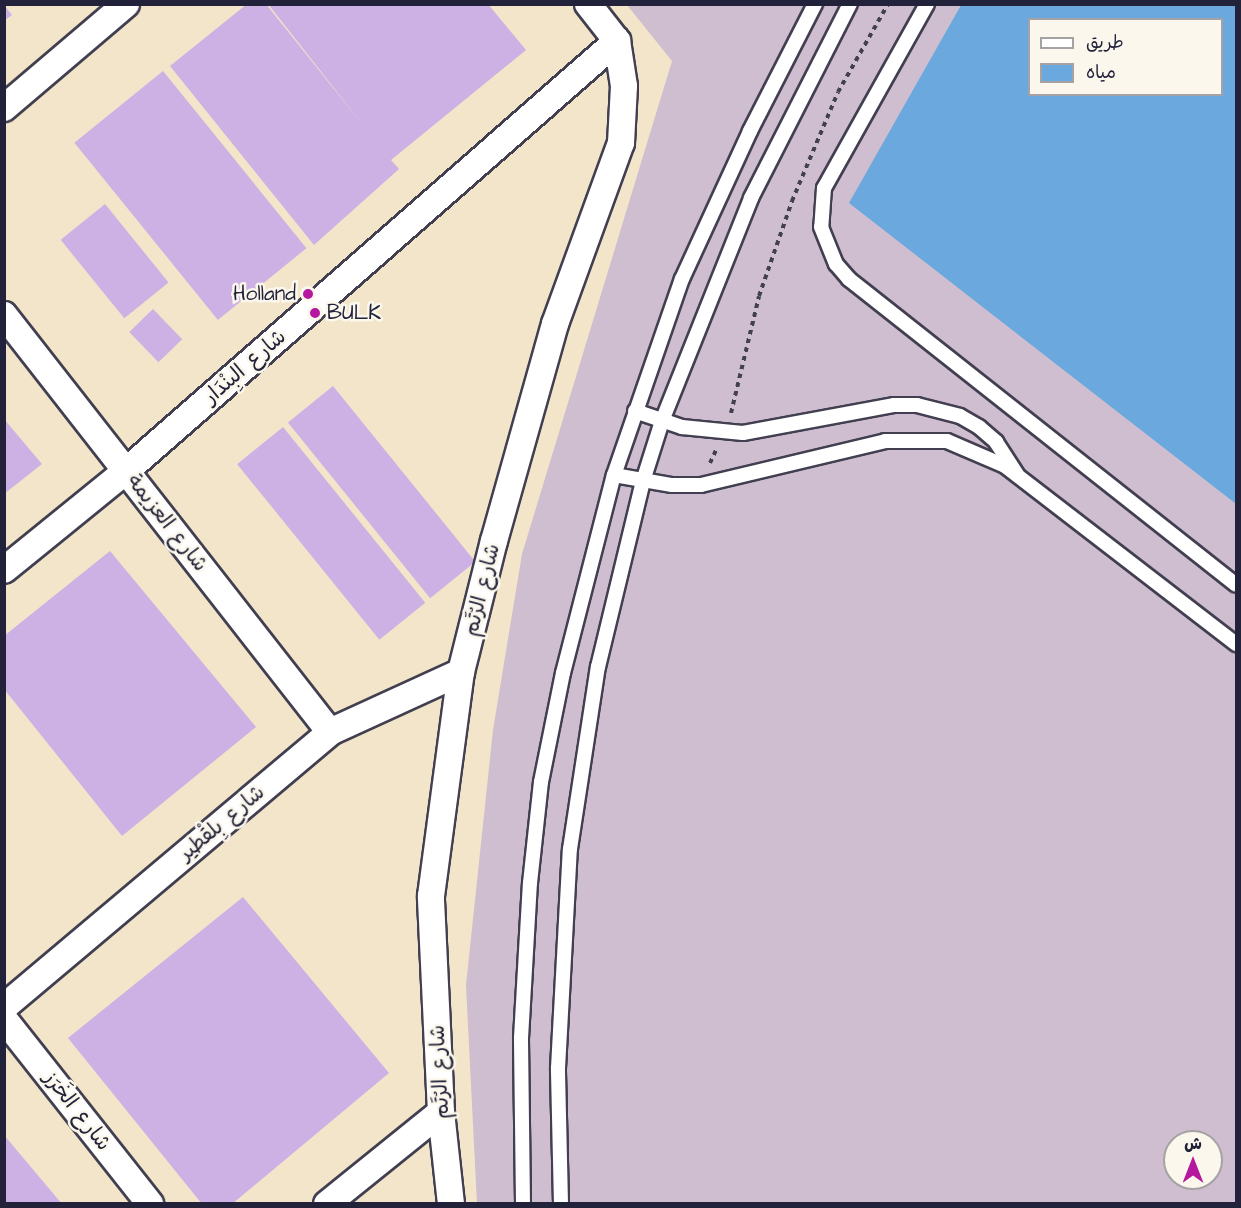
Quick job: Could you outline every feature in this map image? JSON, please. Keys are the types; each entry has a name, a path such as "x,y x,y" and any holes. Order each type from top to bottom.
{"street":[{"path":"4,108 126,4"},
{"name":"شارع الرُتَم","path":"451,1203 441,1112 431,896 461,672 555,324 621,143 624,86 617,42 588,4"},
{"name":"شارع البِنْدَار","path":"4,570 126,471 617,42"},
{"name":"شارع العزيمة","path":"4,315 330,732"},
{"name":"شارع بِلقْطير","path":"4,1007 330,732 461,672"},
{"name":"شارع الخَرَز","path":"4,1020 150,1203"},
{"path":"327,1203 441,1112"}],"lane":[{"path":"523,1203 521,1038 530,883 541,782 563,673 614,475 682,279 750,131 815,4"},
{"path":"561,1203 558,1068 570,849 598,667 643,482 662,421 751,198 850,4"},
{"path":"927,4 824,188 821,217 826,246 849,279 1236,585"},
{"path":"636,411 662,421 724,433 762,432 894,405 916,405 960,416 979,427 1010,459 1018,476"},
{"path":"614,475 643,482 701,485 905,438 967,447 1018,476 1236,644"}],"path":[{"path":"701,485 724,433 740,387 759,296 792,201 838,93 888,4"}],"shaded area":[{"path":"627,5 961,5 850,203 1236,504 1236,1203 477,1204 466,985 493,730 522,554 672,61"}],"water":[{"path":"961,5 1236,5 1236,504 849,203"}],"building":[{"path":"247,4 266,4 366,129 268,4 488,4 526,50 391,160 399,169 314,245 170,66"},
{"path":"4,5 12,15 4,21"},
{"path":"163,71 306,248 218,320 74,143"},
{"path":"105,204 169,282 124,318 61,240"},
{"path":"153,309 182,339 158,362 129,332"},
{"path":"333,386 475,562 430,598 288,423"},
{"path":"4,419 42,464 4,494"},
{"path":"283,427 425,603 379,640 237,464"},
{"path":"110,551 256,727 122,836 4,689 4,636"},
{"path":"243,897 389,1073 232,1204 202,1204 68,1038"},
{"path":"4,1135 62,1204 4,1204"}],"place":[{"name":"Holland","path":"308,294"},
{"name":"BULK","path":"315,313"}]}
